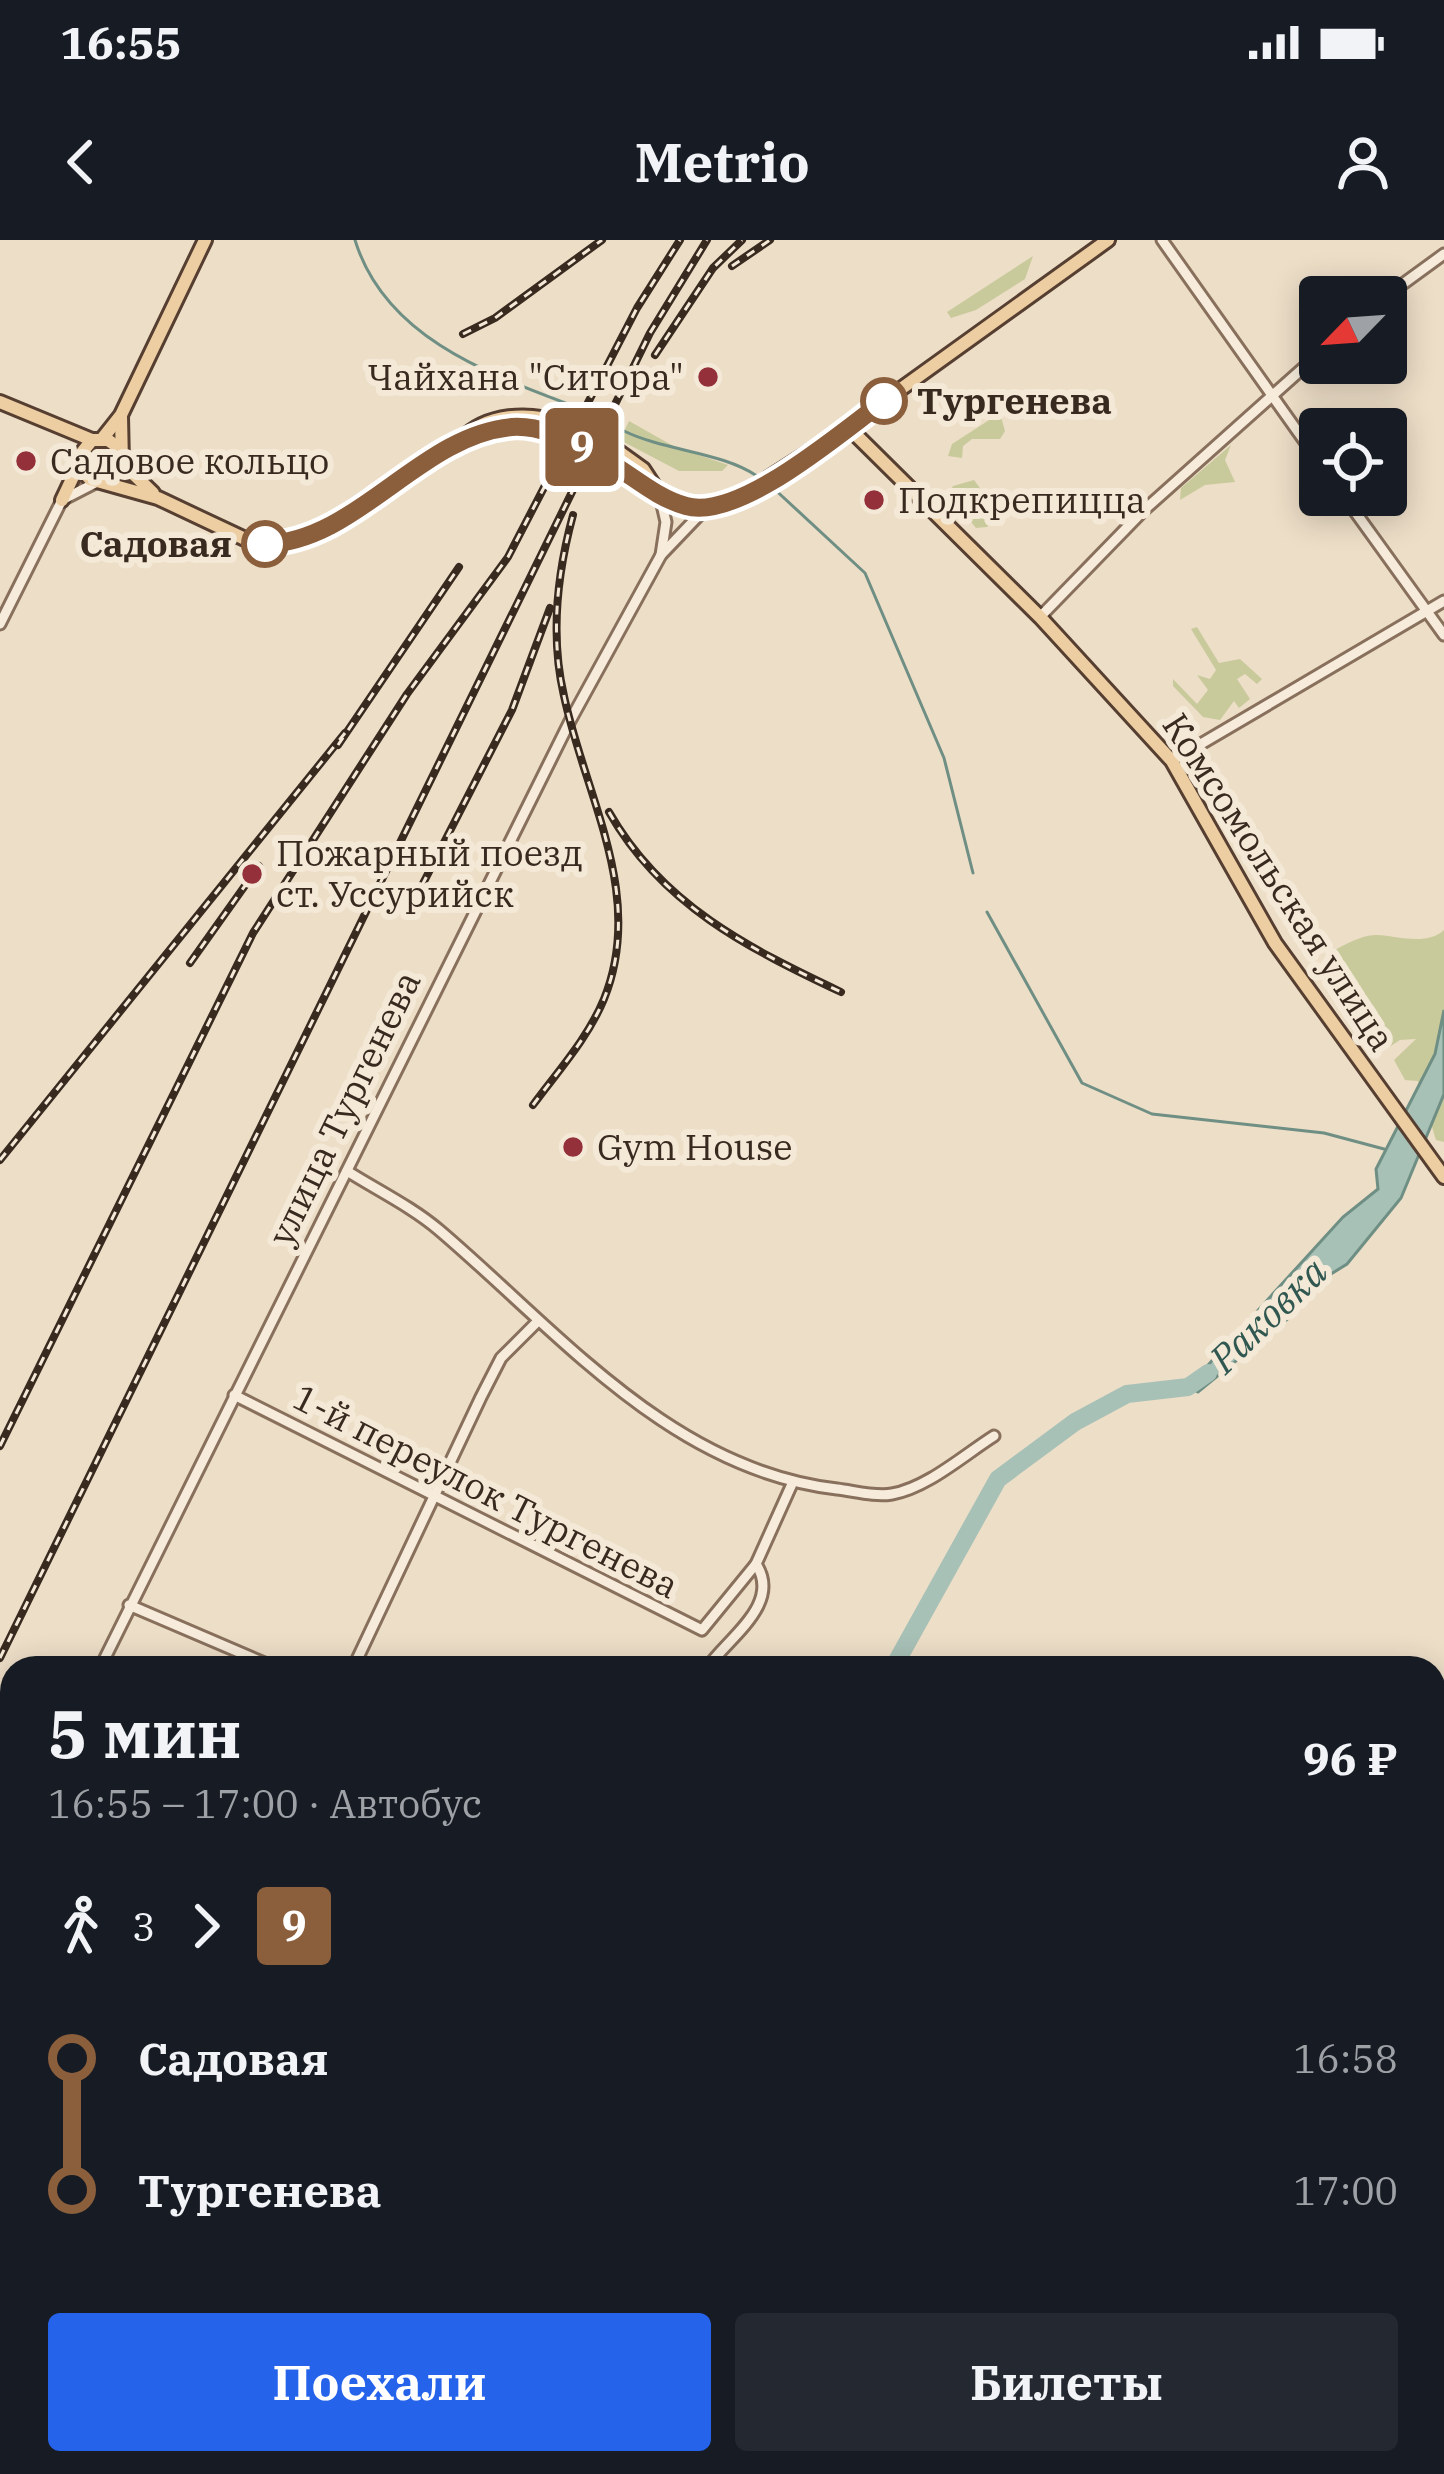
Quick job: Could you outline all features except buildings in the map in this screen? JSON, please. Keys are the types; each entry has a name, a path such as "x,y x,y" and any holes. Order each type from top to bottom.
{"main road":[{"path":"62,500 80,459 121,415 205,240"},
{"path":"613,456 659,495 704,510 725,506 848,427 1108,240"},
{"path":"0,402 56,428 97,439 120,455 158,498"},
{"path":"102,481 120,455 121,415"},
{"path":"56,428 102,481 158,498 245,538 284,544 309,536 452,449 513,427 560,429"},
{"name":"Комсомольская улица","path":"848,427 1040,617 1172,761 1275,943 1444,1178"}],"street":[{"path":"1162,240 1299,434"},
{"path":"1407,281 1444,254"},
{"path":"1040,617 1143,511 1299,372"},
{"path":"0,624 62,500 102,481"},
{"path":"659,495 666,522 661,555"},
{"name":"улица Тургенева","path":"106,1656 535,790 661,555 704,510"},
{"path":"1358,516 1444,635"},
{"path":"1172,761 1444,601"},
{"path":"347,1171 436,1228 536,1323 648,1412 695,1441 792,1484 888,1495 911,1489 994,1436"},
{"path":"359,1656 501,1358 536,1323"},
{"name":"1-й переулок Тургенева","path":"234,1395 702,1630 756,1564"},
{"path":"717,1656 765,1598 766,1579 756,1564 792,1484"},
{"path":"129,1605 248,1656"}],"green space":[{"path":"1033,256 1025,279 976,310 951,318 947,312"},
{"path":"1000,413 1005,431 1000,439 972,439 963,446 962,458 948,456 952,444"},
{"path":"629,421 675,447 728,465 722,471 679,471 620,440"},
{"path":"1231,445 1225,460 1235,482 1205,485 1180,500 1181,488"},
{"path":"974,480 999,514 987,527 976,528 948,494 953,486"},
{"path":"1197,627 1219,663 1240,659 1262,679 1257,684 1245,674 1237,679 1250,699 1239,708 1234,701 1220,720 1203,717 1173,686 1173,679 1197,704 1208,690 1197,675 1210,679 1216,670 1191,629"},
{"path":"1444,930 1444,1142 1436,1140 1418,1081 1405,1080 1394,1060 1416,1039 1400,1040 1374,1057 1365,1040 1361,1005 1327,964 1331,952 1366,936 1421,939"}],"water":[{"path":"1444,1010 1444,1094 1401,1198 1347,1264 1315,1284 1290,1317 1198,1392 1188,1387 1343,1217 1378,1189 1376,1169 1435,1054"}],"waterway":[{"path":"355,240 370,274 415,327 476,365 576,407"},
{"path":"624,431 727,462 757,476"},
{"path":"770,485 865,573 944,758 973,873"},
{"path":"987,912 1082,1083 1152,1114 1324,1133 1384,1149"},
{"name":"Раковка","path":"900,1656 998,1479 1075,1422 1127,1394 1188,1387 1208,1373"}],"tunnel":[{"path":"562,423 618,451"},
{"path":"557,434 608,461"}],"railway":[{"path":"463,334 495,318 602,240"},
{"path":"0,1446 253,933 407,694 508,557 637,308 680,240"},
{"path":"1,1656 650,333 707,240"},
{"path":"655,355 713,268 742,240"},
{"path":"732,266 770,240"},
{"path":"533,1105 572,1054 604,999 615,960 618,922 608,846 573,733 557,651 557,605 573,515"},
{"path":"338,745 459,567"},
{"path":"414,901 512,710 550,608"},
{"path":"0,1160 345,733"},
{"path":"609,812 630,845 681,898 741,940 841,992"},
{"path":"190,963 259,866"}],"bus line":[{"name":"9","path":"265,544 309,536 452,449 513,427 557,434 659,495 681,505 716,509 771,480 884,401"}],"place":[{"name":"Чайхана \"Ситора\"","path":"708,377"},
{"name":"Тургенева","path":"884,401"},
{"name":"Садовое кольцо","path":"26,461"},
{"name":"Подкрепицца","path":"874,500"},
{"name":"Садовая","path":"265,544"},
{"name":"Пожарный поезд ст. Уссурийск","path":"252,874"},
{"name":"Gym House","path":"573,1147"}]}
